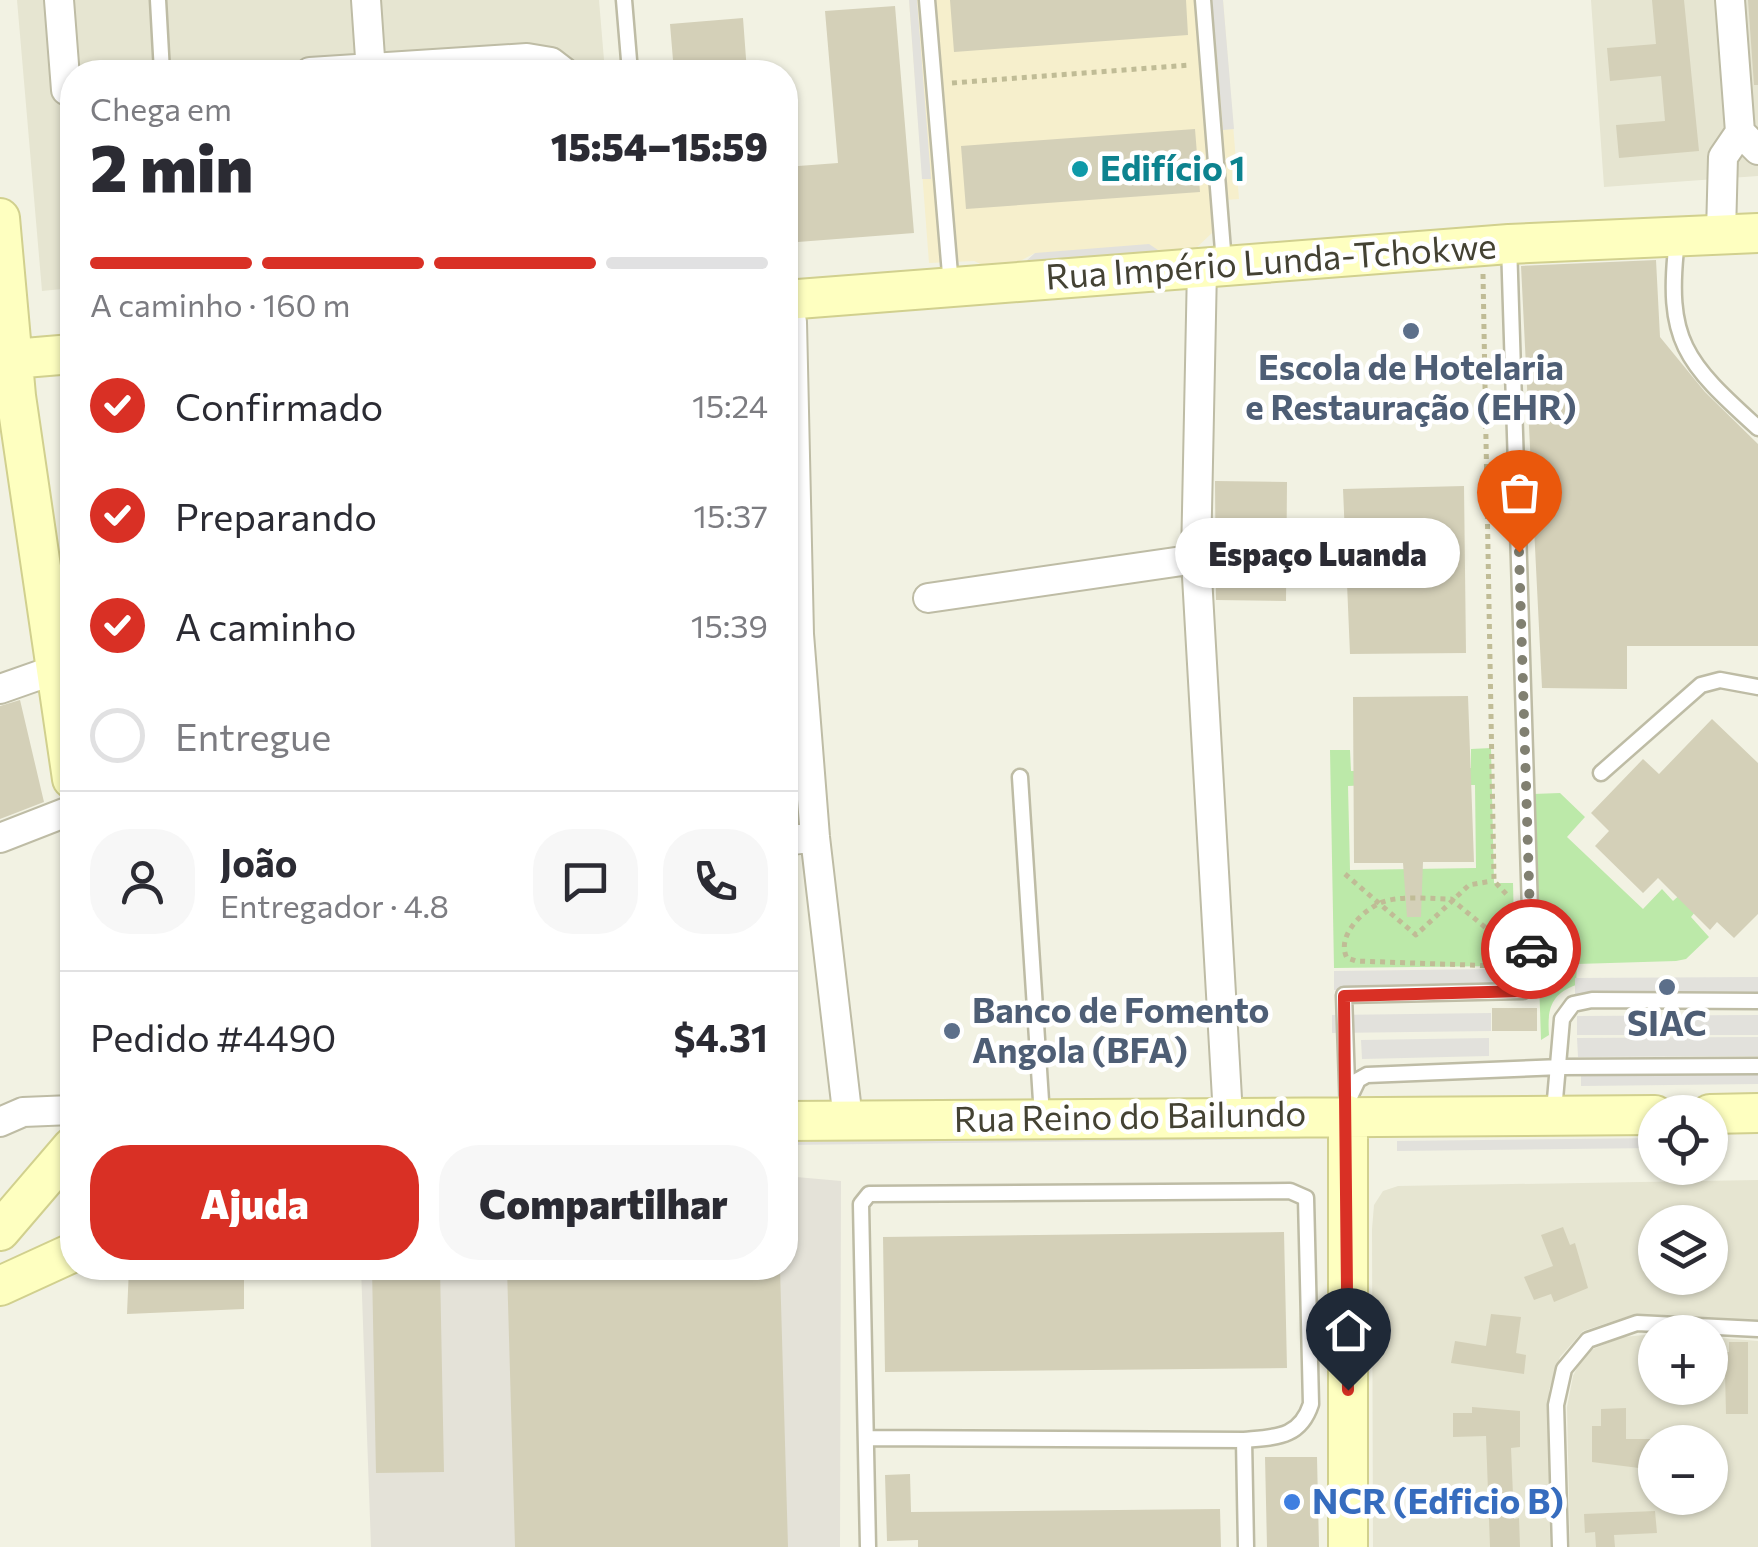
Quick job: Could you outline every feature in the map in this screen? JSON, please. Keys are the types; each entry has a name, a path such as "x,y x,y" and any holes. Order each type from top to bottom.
{"main road":[{"path":"0,218 6,359 60,697"},
{"name":"Rua Império Lunda-Tchokwe","path":"798,299 1496,245 1740,233"},
{"path":"6,359 60,355"},
{"path":"1340,1111 1348,1547"},
{"name":"Rua Reino do Bailundo","path":"798,1122 1340,1111 1638,1115"},
{"path":"1728,1114 1758,1113"},
{"path":"0,1231 60,1161"},
{"path":"0,1286 60,1258"}],"street":[{"path":"59,0 64,60"},
{"path":"366,0 370,60"},
{"path":"1730,0 1749,141 1723,157 1740,233"},
{"path":"512,60 543,60"},
{"path":"1213,267 1196,559 1228,1116"},
{"path":"928,598 1196,559"},
{"path":"0,689 56,670"},
{"path":"798,687 848,1120"},
{"path":"0,838 60,815"},
{"path":"798,839 815,837"},
{"path":"0,1122 23,1112 60,1110"}],"lane":[{"path":"158,0 161,60"},
{"path":"624,0 629,60"},
{"path":"927,0 951,287"},
{"path":"1203,0 1213,267"},
{"path":"1678,234 1672,300 1683,346 1708,381 1758,428"},
{"path":"1340,1111 1344,996 1524,991 1532,974 1496,245"},
{"path":"1601,772 1701,685 1720,680 1758,687"},
{"path":"1020,777 1042,1118"},
{"path":"1553,1116 1561,1067 1562,1020 1572,1004 1592,1000 1758,1001"},
{"path":"1340,1111 1358,1080 1367,1076 1561,1067 1758,1066"},
{"path":"866,1438 1244,1440 1288,1436 1298,1428 1311,1404 1306,1198 1290,1190 869,1194 861,1204 868,1547"},
{"path":"1560,1547 1556,1405 1564,1369 1588,1340 1637,1323 1758,1329"},
{"path":"1244,1440 1246,1547"}],"path":[{"path":"972,81 1177,66"},
{"path":"1496,245 1494,881 1510,898 1510,914"},
{"path":"1345,874 1416,936 1470,885 1494,881"},
{"path":"1500,984 1497,966 1347,958 1344,942 1350,928 1381,902 1451,899 1509,947"},
{"path":"1510,931 1512,964"}],"shaded area":[{"path":"17,0 599,0 604,60 60,60 60,289 42,291"},
{"path":"909,0 1223,0 1239,199 1211,201 1213,232 1193,251 1176,255 1035,253 1007,268 987,267 974,261 929,263"},
{"path":"909,0 917,0 931,179 922,179"},
{"path":"1212,0 1223,0 1234,129 1223,130"},
{"path":"1591,0 1758,0 1758,176 1604,187"},
{"path":"1149,244 1161,252 1025,262 1035,253"},
{"path":"1492,969 1493,988 1334,990 1334,971"},
{"name":"SIAC","path":"1758,977 1758,996 1575,997 1575,978"},
{"path":"1491,1013 1491,1031 1332,1033 1332,1015"},
{"name":"SIAC","path":"1758,1015 1758,1035 1577,1035 1577,1016"},
{"name":"SIAC","path":"1758,1037 1758,1056 1578,1057 1577,1038"},
{"path":"1489,1038 1489,1056 1362,1059 1361,1040"},
{"path":"1758,1074 1758,1084 1581,1086 1581,1076"},
{"path":"1300,1130 1300,1139 798,1145 798,1136"},
{"path":"1638,1138 1638,1148 1397,1151 1397,1141"},
{"path":"798,1177 841,1181 840,1547 371,1547 361,1280 798,1280"},
{"path":"1728,1180 1758,1180 1758,1321 1728,1320 1728,1315 1632,1315 1583,1331 1560,1357 1549,1390 1550,1547 1373,1547 1372,1229 1374,1205 1383,1191 1398,1186 1638,1182 1728,1185"},
{"path":"1638,1336 1638,1405 1728,1405 1728,1338 1758,1341 1758,1547 1570,1547 1567,1407 1573,1376 1581,1360 1593,1349"}],"green space":[{"path":"1491,748 1494,883 1513,883 1515,966 1510,967 1510,979 1502,980 1500,966 1334,968 1330,750 1350,750 1351,771 1371,771 1371,785 1348,786 1350,870 1476,868 1475,785 1449,785 1449,768 1471,768 1471,749"},
{"path":"1560,793 1585,817 1567,837 1643,909 1662,889 1673,901 1684,891 1699,907 1691,917 1709,937 1686,959 1577,964 1576,985 1556,998 1550,1010 1549,1035 1541,1040 1533,794"}],"building":[{"path":"950,0 1186,0 1188,35 954,52"},
{"path":"1652,0 1684,0 1699,151 1619,158 1616,125 1665,121 1661,76 1610,81 1607,48 1656,44"},
{"path":"1748,0 1758,0 1758,85 1754,85"},
{"path":"895,6 914,233 798,242 798,166 838,163 825,11"},
{"path":"743,18 746,60 673,60 670,24"},
{"name":"Edifício 1","path":"1195,129 1200,192 966,209 961,146"},
{"path":"1656,260 1660,337 1705,392 1758,444 1758,646 1627,646 1627,689 1542,688 1521,266"},
{"path":"1215,481 1287,482 1286,601 1216,600"},
{"path":"1464,486 1466,653 1350,654 1343,489"},
{"path":"1468,696 1474,862 1423,862 1421,917 1407,917 1403,863 1354,863 1353,697"},
{"path":"20,700 44,802 0,819 0,706"},
{"path":"1712,719 1758,763 1758,914 1734,938 1717,922 1710,930 1658,878 1643,893 1595,846 1609,831 1591,813 1643,759 1659,774"},
{"path":"1492,1008 1537,1008 1537,1031 1492,1031"},
{"path":"1563,1227 1570,1245 1575,1243 1588,1288 1554,1302 1551,1294 1534,1300 1524,1277 1553,1266 1541,1235"},
{"path":"1284,1232 1287,1368 885,1372 883,1237"},
{"path":"128,1280 244,1280 244,1309 127,1314"},
{"path":"372,1280 440,1280 444,1472 376,1473"},
{"path":"507,1280 780,1280 788,1547 515,1547"},
{"path":"1491,1314 1521,1317 1516,1353 1526,1355 1524,1374 1451,1363 1455,1341 1486,1346"},
{"path":"1729,1342 1748,1342 1748,1414 1726,1414"},
{"path":"1472,1407 1520,1411 1520,1447 1511,1448 1514,1519 1519,1518 1520,1547 1490,1547 1486,1436 1453,1437 1453,1413 1472,1413"},
{"path":"1626,1408 1626,1439 1638,1439 1638,1468 1592,1462 1592,1426 1601,1426 1601,1409"},
{"name":"NCR (Edficio B)","path":"1265,1457 1317,1457 1319,1547 1267,1547"},
{"path":"910,1474 911,1512 1220,1509 1221,1547 918,1547 918,1540 887,1541 885,1475"},
{"path":"1638,1512 1638,1515 1655,1515 1657,1533 1614,1535 1615,1547 1596,1547 1595,1532 1585,1533 1584,1514"}],"way so far":[{"path":"1519,552 1531,949"}],"place":[{"name":"Edifício 1","path":"1080,169"},
{"name":"Escola de Hotelaria e Restauração (EHR)","path":"1411,331"},
{"name":"Espaço Luanda","path":"1519,552"},
{"name":"SIAC","path":"1667,987"},
{"name":"Banco de Fomento Angola (BFA)","path":"952,1031"},
{"name":"NCR (Edficio B)","path":"1292,1502"}],"route":[{"path":"1348,1390 1344,996 1524,991 1532,974 1531,949"}]}
